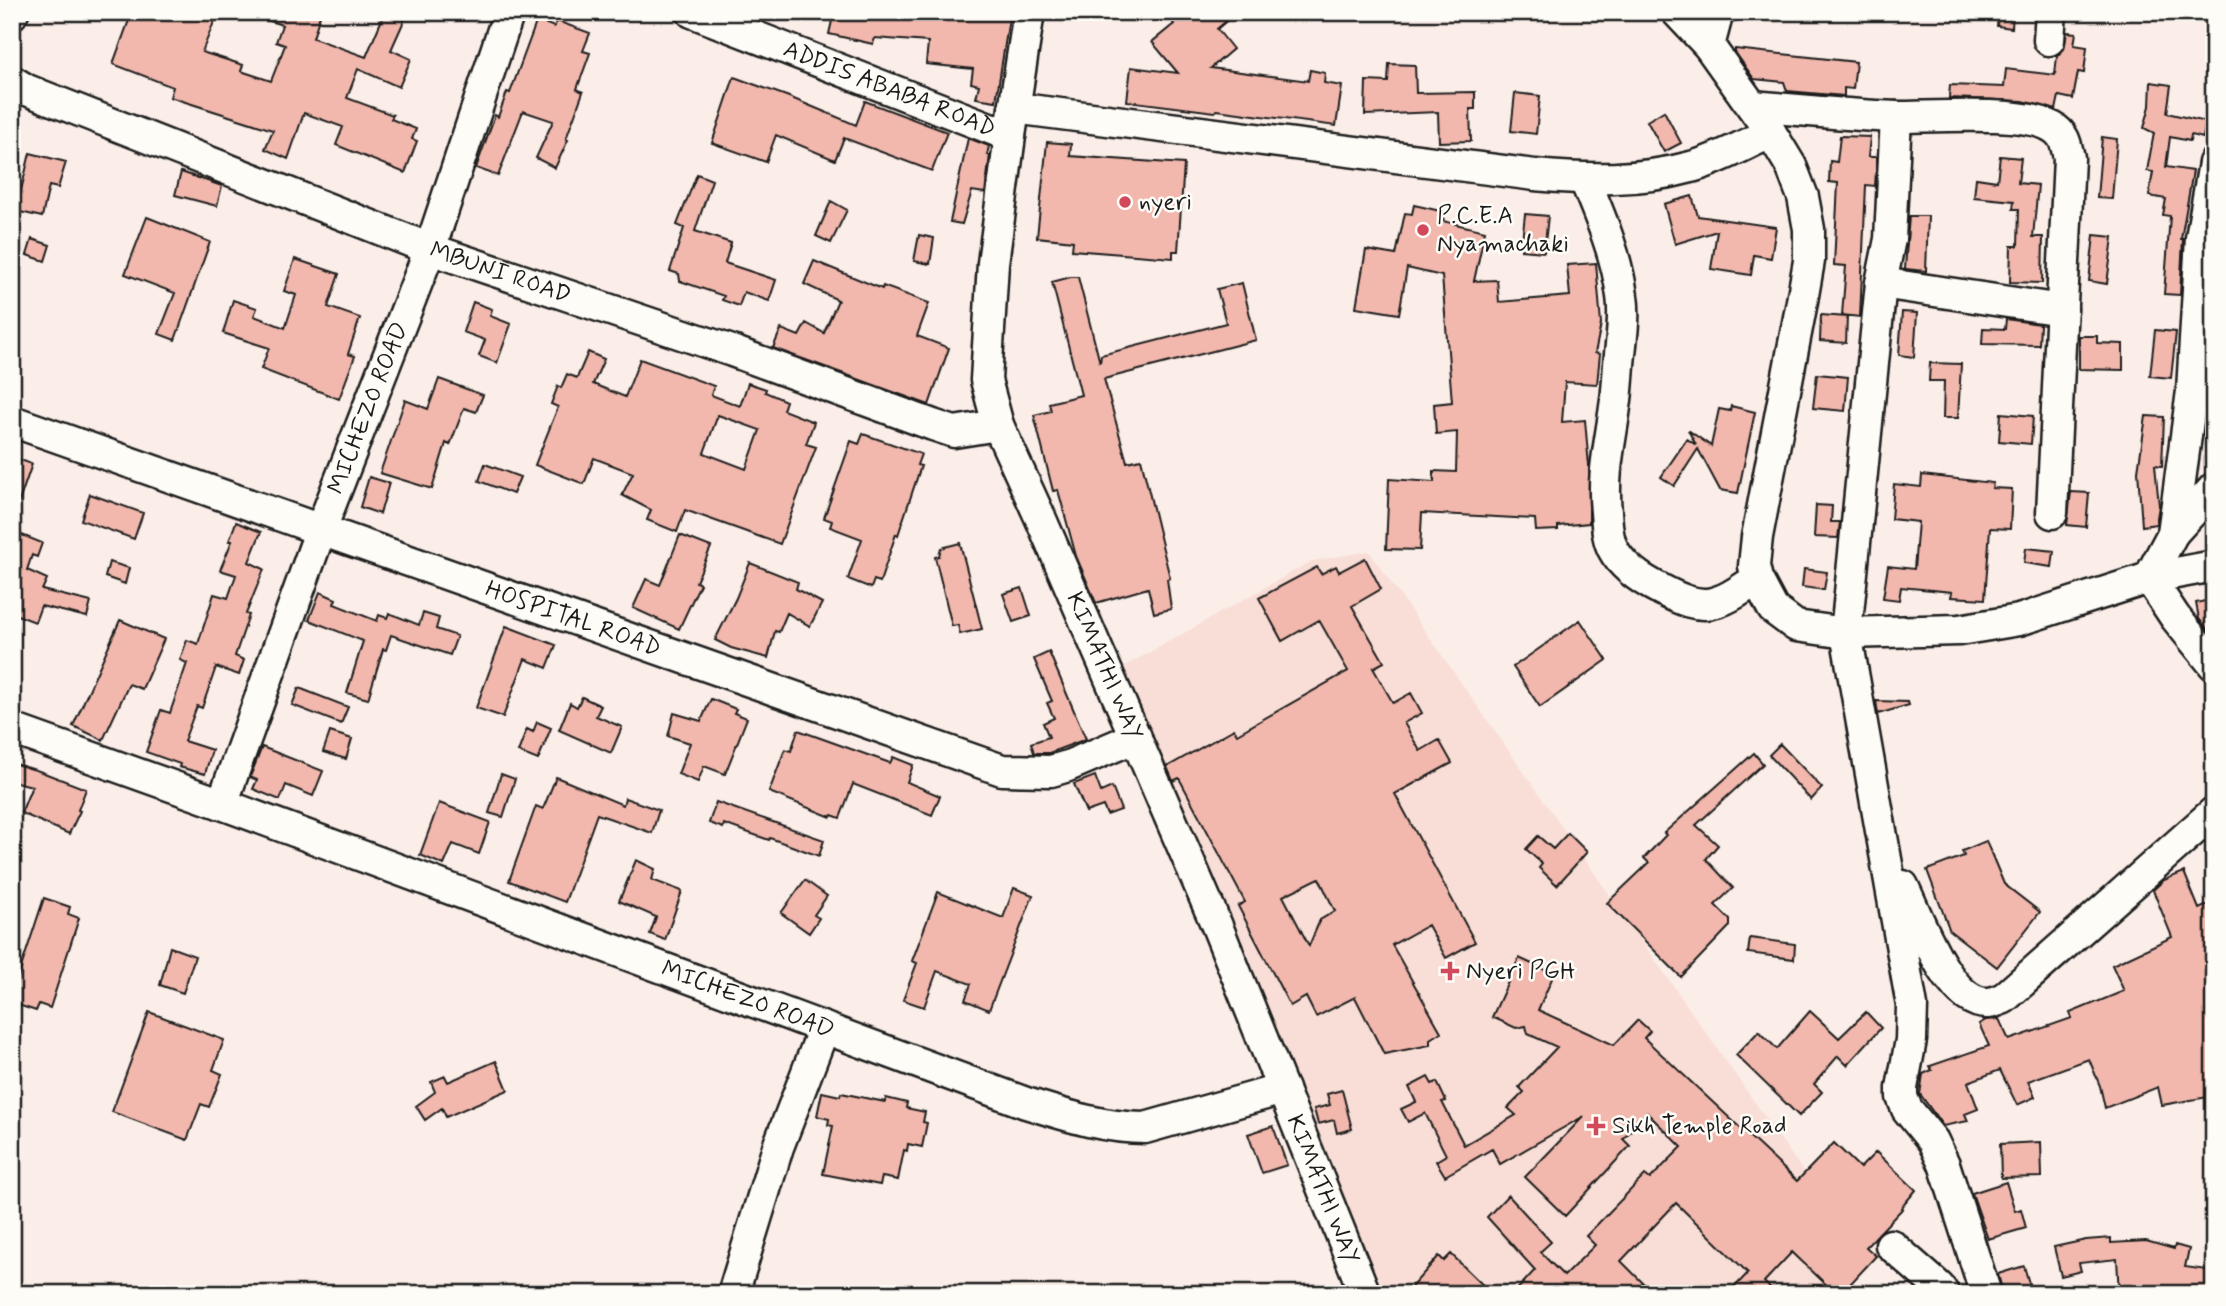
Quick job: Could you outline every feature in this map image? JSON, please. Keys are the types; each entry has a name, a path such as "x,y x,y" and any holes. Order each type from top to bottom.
{"street":[{"name":"MICHEZO ROAD","path":"222,804 321,529 430,248 509,12"},
{"name":"ADDIS ABABA ROAD","path":"692,12 1012,122 1585,180 1624,178 1694,166 1771,133"},
{"name":"KIMATHI WAY","path":"1029,12 993,263 986,380 998,425 1136,737 1365,1294"},
{"path":"1677,12 1709,46 1771,133 1791,166 1803,197 1810,229 1809,261 1757,537 1757,579 1773,609 1796,626 1846,633 1959,630 2019,620 2149,578 2214,566"},
{"path":"1709,46 1718,12"},
{"name":"MBUNI ROAD","path":"12,81 27,90 430,248 732,351 954,432 998,425"},
{"path":"1752,106 1896,117 1967,116 2032,120 2052,126 2064,137 2069,158 2052,513"},
{"path":"1896,117 1890,239 1881,282 1846,633 1912,1006 1911,1040 1902,1097 1907,1109 1933,1141 1944,1164 1986,1294"},
{"path":"2173,533 2192,391 2201,238 2214,163"},
{"path":"1585,180 1613,258 1622,296 1623,326 1615,406 1604,474 1609,537 1613,548 1629,570 1648,583 1682,601 1699,605 1716,603 1730,597 1757,579"},
{"path":"1881,282 2062,310"},
{"name":"HOSPITAL ROAD","path":"12,421 1002,770 1051,771 1136,737"},
{"path":"2149,578 2173,533 2214,488"},
{"path":"2149,578 2175,617 2214,665"},
{"name":"MICHEZO ROAD","path":"12,729 222,804 1026,1103 1099,1124 1144,1128 1283,1090"},
{"path":"1886,851 1944,971 1961,992 1974,1001 1989,1003 2004,998 2214,812"},
{"path":"733,1294 778,1147 824,1028"},
{"path":"1891,1245 1944,1294"}],"shaded area":[{"name":"Nyeri PGH","path":"1369,551 1870,1267 1830,1294 1377,1294 1111,674 1312,561"}],"building":[{"path":"132,12 218,12 202,52 243,65 241,71 271,81 285,45 276,42 282,25 252,15 252,12 321,12 313,38 366,57 385,12 408,12 391,50 411,59 399,87 358,69 347,98 393,115 391,119 416,129 412,139 417,141 405,173 336,145 343,127 304,113 288,159 265,149 273,130 170,97 173,87 113,64"},
{"path":"834,12 1010,12 996,101 976,98 979,85 971,83 973,69 926,64 928,42 875,38 873,44 829,34"},
{"path":"1165,12 1237,12 1217,29 1233,49 1211,68 1308,81 1310,70 1325,73 1324,83 1342,86 1336,126 1127,101 1131,67 1178,73 1152,42 1174,24"},
{"path":"1998,12 2013,12 2012,28 1997,26"},
{"path":"537,20 554,27 557,21 590,33 583,51 590,53 577,89 583,92 566,139 568,140 555,168 536,158 553,121 523,111 498,176 476,168 495,115 498,117 507,92 510,93"},
{"path":"2067,32 2076,33 2074,45 2087,47 2084,73 2078,72 2073,99 2059,96 2056,110 2023,101 1949,98 1950,85 2004,87 2006,69 2055,75 2057,56 2064,49"},
{"path":"1735,49 1856,62 1853,89 1844,88 1844,96 1787,91 1784,82 1754,79"},
{"path":"1389,64 1415,65 1416,93 1475,92 1475,109 1470,109 1471,141 1439,142 1438,112 1365,115 1366,81 1388,82"},
{"path":"734,77 856,125 865,101 947,132 932,171 844,138 835,160 776,135 766,162 712,143"},
{"path":"2151,82 2171,85 2167,113 2206,122 2203,138 2191,135 2190,141 2170,137 2166,167 2193,171 2181,239 2180,295 2164,294 2170,216 2163,215 2166,199 2149,196 2153,172 2147,171 2154,133 2144,128 2150,106"},
{"path":"1515,93 1540,96 1536,134 1511,131"},
{"path":"1664,111 1681,143 1664,152 1647,121"},
{"path":"1840,136 1870,137 1868,157 1877,157 1875,186 1866,185 1860,317 1842,315 1846,266 1834,265 1838,183 1829,182 1830,161 1837,162"},
{"path":"2102,137 2117,139 2112,199 2097,198"},
{"path":"968,138 989,146 987,155 990,155 985,193 972,191 962,224 950,222"},
{"name":"nyeri","path":"1047,142 1071,144 1070,156 1184,164 1178,251 1173,251 1173,258 1072,250 1073,241 1037,237"},
{"path":"30,153 66,162 58,188 49,186 42,217 16,211"},
{"path":"2000,156 2021,158 2018,183 2038,185 2033,237 2043,237 2042,283 2010,282 2011,246 2018,246 2019,209 2013,209 2014,201 1974,197 1976,178 1997,181"},
{"path":"181,172 222,186 217,206 175,195"},
{"path":"697,174 712,180 695,231 731,243 725,263 776,280 769,301 744,292 739,306 722,300 724,296 680,281 679,274 670,271 684,228 677,225"},
{"path":"1692,196 1698,216 1776,227 1771,258 1754,255 1751,275 1711,269 1717,231 1675,244 1664,204"},
{"path":"831,201 847,210 831,243 816,236"},
{"path":"1414,205 1445,212 1443,221 1485,231 1474,281 1497,280 1499,302 1570,296 1567,265 1596,263 1601,324 1595,353 1600,354 1597,384 1565,382 1562,422 1585,420 1589,466 1589,523 1558,526 1558,530 1536,531 1535,519 1422,513 1420,550 1386,549 1389,479 1434,482 1434,471 1456,472 1457,432 1436,434 1434,404 1452,402 1442,276 1407,268 1399,314 1356,307 1366,250 1396,255 1405,213 1412,214"},
{"path":"1525,214 1548,216 1544,252 1521,250"},
{"path":"1909,216 1928,216 1926,271 1905,269"},
{"path":"147,217 210,242 175,340 159,334 175,293 125,274"},
{"path":"919,235 934,238 930,264 914,261"},
{"path":"2094,235 2113,237 2107,284 2089,281"},
{"path":"32,239 50,245 45,261 27,255"},
{"path":"295,259 339,274 328,307 360,318 348,354 355,356 339,399 261,369 269,348 223,333 233,300 257,308 254,316 285,328 296,295 284,291"},
{"path":"814,261 882,289 883,286 929,303 917,336 949,348 929,405 773,348 781,329 799,336 806,323 824,333 838,300 804,284"},
{"path":"1078,277 1100,363 1101,355 1226,323 1217,289 1242,283 1256,340 1104,379 1127,462 1141,459 1170,578 1167,579 1171,609 1154,613 1148,588 1096,603 1076,556 1058,490 1053,491 1034,415 1051,411 1049,403 1081,395 1052,282"},
{"path":"473,302 492,309 490,316 511,324 497,363 479,356 485,340 463,332"},
{"path":"1902,312 1917,313 1914,357 1899,355"},
{"path":"1821,315 1847,317 1846,343 1820,341"},
{"path":"2006,319 2040,324 2039,345 1982,344 1983,328 2005,329"},
{"path":"2155,330 2176,332 2171,378 2150,376"},
{"path":"2079,336 2097,336 2097,343 2123,344 2123,370 2079,369"},
{"path":"588,352 604,359 593,384 625,397 640,359 714,386 711,395 740,406 748,383 766,389 765,392 786,401 783,410 814,422 806,444 816,447 780,544 685,510 677,532 647,520 651,510 622,495 633,473 594,458 584,484 535,465 558,407 551,404 558,386 561,388 567,374 577,378","holes":["718,415 760,430 746,469 704,453"]},
{"path":"1930,363 1961,364 1958,418 1943,418 1944,381 1929,381"},
{"path":"1817,374 1848,377 1845,411 1813,408"},
{"path":"439,379 483,395 476,412 464,408 450,445 446,443 432,489 380,473 405,400 428,409"},
{"path":"1731,406 1755,412 1738,493 1720,490 1698,449 1674,486 1661,477 1687,439 1696,445 1688,430 1711,446 1719,409 1730,411"},
{"path":"2001,413 2033,416 2031,444 1999,441"},
{"path":"2146,416 2164,417 2162,466 2155,465 2159,506 2156,524 2142,526 2138,471"},
{"path":"863,434 921,454 917,465 921,466 898,535 896,534 880,582 874,580 871,588 848,579 862,539 830,527 832,521 824,518 851,441 859,444"},
{"path":"12,457 32,464 15,513 12,513"},
{"path":"485,464 520,477 513,494 479,481"},
{"path":"1922,475 1993,483 1992,488 2012,489 2010,529 1990,528 1985,599 1951,597 1952,592 1901,587 1899,600 1883,598 1888,566 1914,569 1918,522 1891,519 1894,484 1921,487"},
{"path":"369,477 389,483 380,514 360,507"},
{"path":"2071,492 2089,493 2086,527 2067,525"},
{"path":"90,494 143,513 134,539 81,520"},
{"path":"1816,505 1832,506 1831,522 1840,522 1838,538 1814,537"},
{"path":"236,522 261,532 249,562 264,569 246,614 249,615 235,656 244,660 239,675 216,667 202,708 197,706 184,741 212,750 205,774 179,767 180,764 146,752 161,710 170,713 187,663 180,660 187,640 198,644 214,594 228,598 236,575 220,570 232,541 229,541"},
{"path":"12,531 42,543 37,557 32,555 27,570 47,579 42,590 91,602 87,617 41,606 35,622 12,613"},
{"path":"680,535 711,547 696,582 700,584 679,629 633,608 646,579 660,585"},
{"path":"960,543 982,629 960,634 958,625 952,626 935,557 939,556 941,548"},
{"path":"2026,548 2054,551 2052,567 2024,563"},
{"path":"1365,558 1381,589 1352,606 1384,662 1373,668 1393,703 1411,693 1422,713 1404,723 1420,751 1439,740 1452,763 1395,794 1475,942 1446,958 1428,925 1392,945 1441,1032 1430,1039 1430,1045 1384,1054 1355,997 1316,1017 1306,997 1290,1006 1238,906 1245,902 1179,778 1173,781 1167,767 1234,729 1237,734 1348,671 1319,620 1282,641 1259,598 1317,567 1321,574 1336,566 1339,572","holes":["1319,878 1335,911 1320,920 1309,946 1283,896"]},
{"path":"109,562 129,568 125,584 105,577"},
{"path":"750,563 798,582 796,589 822,603 810,626 787,613 779,632 775,631 768,658 731,648 715,640"},
{"path":"1804,569 1827,572 1824,590 1802,587"},
{"path":"1022,588 1031,616 1013,622 1003,594"},
{"path":"320,592 336,599 334,604 377,621 379,615 387,618 389,613 419,625 423,613 439,618 436,629 457,636 450,655 391,635 386,650 383,649 368,699 347,693 363,641 309,620"},
{"path":"2214,599 2214,637 2199,619 2196,603"},
{"path":"120,620 164,639 142,689 129,684 103,740 73,726"},
{"path":"1580,620 1607,660 1540,707 1513,667"},
{"path":"506,626 556,645 547,668 525,659 503,717 476,708"},
{"path":"1049,652 1086,739 1049,753 1034,753 1031,743 1049,737 1043,723 1054,718 1047,703 1052,701 1034,659"},
{"path":"299,688 348,707 341,724 292,705"},
{"path":"582,697 601,706 596,716 622,727 611,753 559,730 570,703 577,707"},
{"path":"711,699 736,709 734,713 747,718 725,774 704,766 698,782 678,774 690,743 668,736 674,713 701,721"},
{"path":"1876,701 1908,702 1909,705 1878,714"},
{"path":"537,722 551,728 538,760 518,752 527,729 533,732"},
{"path":"798,730 890,763 893,757 913,765 907,782 940,796 932,815 853,784 840,818 831,817 769,792 785,749 791,751"},
{"path":"330,732 352,739 346,759 323,752"},
{"path":"1780,744 1822,788 1811,800 1769,755"},
{"path":"262,747 323,771 313,796 286,785 280,800 253,789 257,780 250,777"},
{"path":"1754,753 1763,764 1696,825 1718,845 1706,859 1733,888 1715,905 1730,920 1730,926 1681,977 1607,903 1649,863 1644,858 1666,835 1664,833"},
{"path":"12,763 86,789 78,810 80,811 69,834 21,813 32,786 12,781"},
{"path":"501,774 515,779 503,817 489,813"},
{"path":"1095,776 1101,792 1112,787 1121,810 1107,815 1103,806 1086,812 1074,784"},
{"path":"556,777 623,805 625,798 659,810 652,833 597,814 565,902 509,881 536,806 543,809"},
{"path":"716,802 824,840 819,856 724,824 723,828 709,823"},
{"path":"439,803 490,822 479,854 453,844 444,865 420,855"},
{"path":"1568,833 1587,852 1557,885 1539,868 1542,864 1526,849 1538,836 1553,849"},
{"path":"1986,841 2004,884 2040,912 1997,967 1950,931 1927,870 1964,856 1962,851"},
{"path":"636,860 655,869 652,880 682,891 665,940 650,934 656,917 619,901"},
{"path":"2184,872 2199,909 2214,902 2214,1096 2162,1105 2158,1087 2105,1108 2089,1059 2028,1081 2035,1097 2017,1105 2000,1070 1968,1082 1978,1109 1965,1114 1968,1121 1943,1126 1920,1094 1923,1074 1932,1070 1930,1066 1989,1046 1979,1024 1986,1020 1999,1019 2009,1040 2072,1018 2070,1013 2124,991 2112,965 2172,937 2153,890 2164,880"},
{"path":"805,880 827,896 814,915 819,918 809,933 781,913"},
{"path":"1014,888 1033,895 989,1010 965,1000 971,984 937,971 924,1007 903,1000 917,963 912,961 938,892 1003,918"},
{"path":"44,898 70,907 68,914 79,918 50,1008 39,1004 36,1011 12,1003 12,995"},
{"path":"1750,938 1795,944 1794,959 1748,953"},
{"path":"170,947 195,956 183,993 160,985"},
{"path":"1519,958 1554,974 1538,1010 1614,1045 1638,1020 1650,1031 1644,1038 1797,1181 1834,1143 1860,1168 1876,1152 1916,1190 1866,1247 1876,1256 1841,1294 1836,1294 1792,1252 1764,1282 1776,1294 1728,1294 1748,1273 1676,1203 1621,1261 1654,1294 1513,1294 1535,1270 1487,1217 1508,1195 1551,1242 1540,1252 1564,1276 1595,1245 1586,1236 1645,1175 1650,1179 1682,1147 1647,1113 1623,1139 1630,1146 1565,1216 1525,1177 1584,1116 1500,1164 1492,1149 1445,1176 1436,1161 1446,1155 1425,1113 1408,1122 1401,1109 1416,1102 1409,1087 1428,1077 1432,1084 1437,1082 1446,1101 1442,1102 1464,1145 1516,1115 1508,1108 1524,1092 1519,1087 1557,1047 1528,1034 1526,1026 1516,1028 1492,1017"},
{"path":"1810,1011 1839,1038 1866,1012 1881,1028 1847,1065 1838,1056 1814,1084 1822,1092 1799,1116 1736,1055 1759,1031 1777,1049"},
{"path":"149,1012 224,1040 213,1070 222,1074 209,1107 201,1104 187,1140 112,1112"},
{"path":"496,1061 508,1090 446,1117 442,1108 425,1120 416,1106 435,1092 431,1082 445,1076 448,1082"},
{"path":"1342,1090 1352,1129 1337,1133 1334,1120 1318,1124 1314,1109 1330,1105 1327,1094"},
{"path":"822,1092 885,1102 886,1098 907,1103 906,1108 925,1112 923,1122 927,1123 922,1147 908,1144 907,1151 904,1150 898,1180 882,1177 880,1185 823,1174 833,1126 828,1125 829,1119 817,1116"},
{"path":"1273,1126 1287,1165 1262,1173 1248,1134"},
{"path":"2041,1142 2042,1177 2001,1178 2000,1144"},
{"path":"2006,1182 2015,1211 2021,1209 2026,1228 1988,1239 1972,1193"},
{"path":"2111,1238 2111,1243 2146,1241 2174,1249 2175,1245 2189,1249 2185,1267 2214,1271 2214,1294 2119,1294 2117,1259 2079,1263 2081,1271 2061,1276 2054,1247"},
{"path":"1451,1254 1492,1294 1405,1294 1439,1256 1444,1261"},
{"path":"2024,1266 2032,1294 2003,1294 1998,1274"}],"place":[{"name":"nyeri","path":"1125,202"},
{"name":"P.C.E.A Nyamachaki","path":"1423,230"},
{"name":"Nyeri PGH","path":"1450,971"},
{"name":"Sikh Temple Road","path":"1596,1126"}]}
